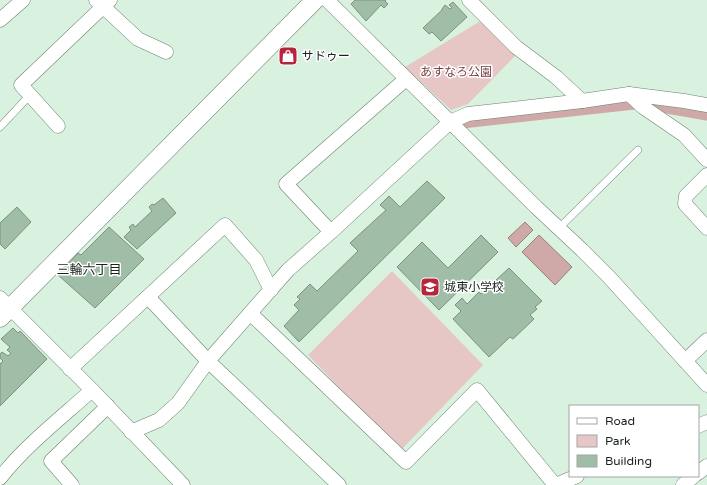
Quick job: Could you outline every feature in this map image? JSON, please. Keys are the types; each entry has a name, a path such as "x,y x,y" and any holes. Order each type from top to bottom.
{"street":[{"path":"0,20 23,0"},
{"path":"183,485 92,390 3,308 315,0"},
{"path":"327,0 558,229 609,277 707,385"},
{"path":"469,0 516,47 556,77 582,101"},
{"path":"58,126 21,85 103,2 138,39 166,52"},
{"path":"331,232 286,184 406,79"},
{"path":"636,100 684,136 707,160"},
{"path":"132,432 159,420 178,403 208,361 288,270 450,122 468,114 582,101 684,101 707,105"},
{"path":"707,175 686,196 685,204 707,228"},
{"path":"70,369 225,225 256,260 271,290"},
{"path":"148,297 208,361 339,485"},
{"path":"250,313 406,462 477,390 556,485 575,477"},
{"path":"685,361 707,340"},
{"path":"0,478 37,439 92,390"},
{"path":"67,483 51,461 108,406"},
{"path":"699,472 707,466"},
{"path":"683,485 693,477"}],"lane":[{"path":"0,127 30,95"},
{"path":"558,229 638,150"}],"green space":[{"name":"あすなろ公園","path":"482,20 517,54 468,104 451,110 405,67"},
{"path":"392,271 483,365 400,451 308,355"}],"shaded area":[{"path":"525,222 533,230 516,247 508,238"},
{"path":"539,235 572,267 555,285 522,252"}],"building":[{"path":"355,0 386,0 385,1 388,4 384,8 381,5 366,21 351,4"},
{"path":"453,2 467,17 441,41 432,32 429,34 423,28 442,10 445,5 450,9 452,8 449,5"},
{"path":"427,181 445,198 299,342 284,326 299,310 294,305 300,299 297,297 310,284 317,291 358,251 350,243 386,210 380,205 389,196 400,207"},
{"path":"163,198 176,213 137,249 124,237 131,230 129,227 133,224 135,227 152,211 149,207"},
{"path":"17,207 31,222 5,249 0,244 0,223"},
{"path":"109,227 144,259 95,308 58,275 78,253 81,255"},
{"path":"481,235 498,252 439,310 397,267 422,242 448,268"},
{"path":"509,268 542,301 535,307 537,309 530,315 534,319 513,339 510,337 489,357 453,319 461,311 455,305 462,298 467,304 479,292 481,294"},
{"path":"13,328 18,333 20,331 47,359 0,406 0,364 3,361 0,358 0,354 2,352 8,356 11,353 7,350 10,347 1,339"}],"waterway":[{"path":"462,122 634,103 650,104 707,114"}],"place":[{"name":"サドゥー","path":"288,56"},
{"name":"城東小学校","path":"430,287"}],"district":[{"name":"三輪六丁目","path":"89,269"}]}
